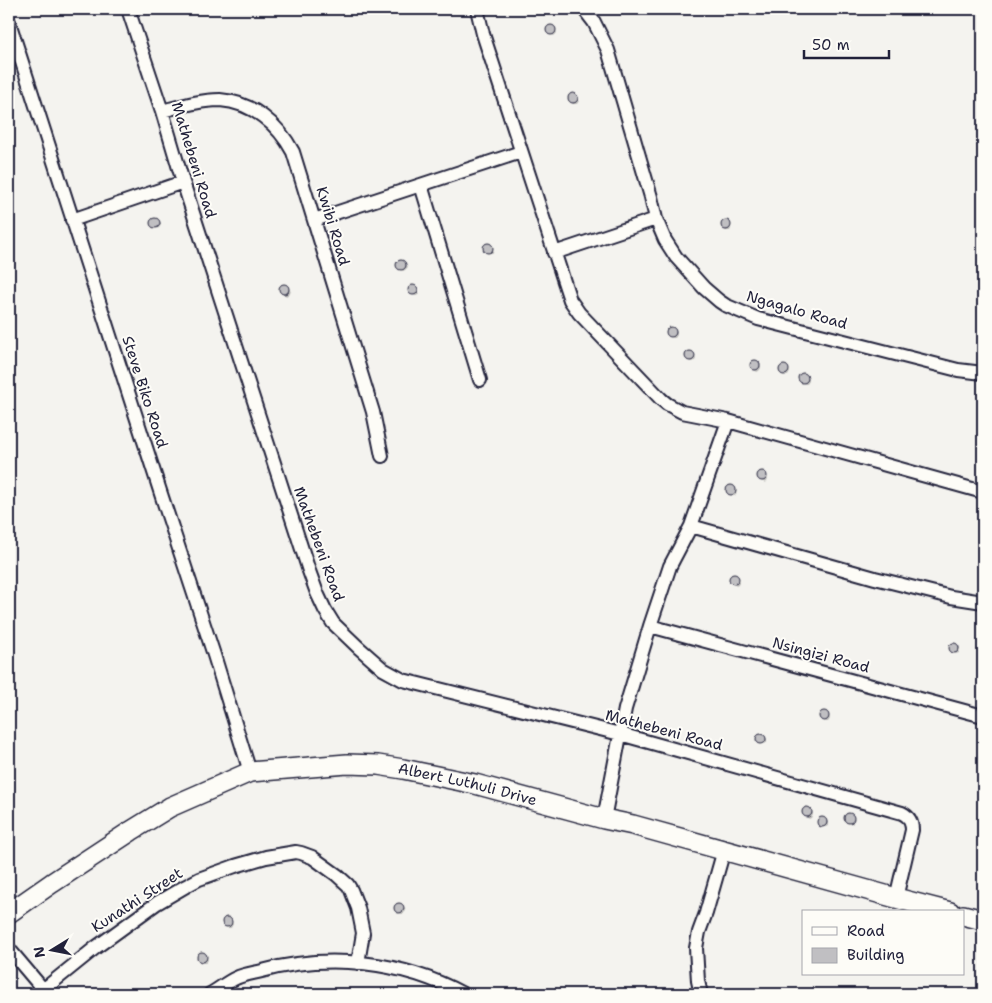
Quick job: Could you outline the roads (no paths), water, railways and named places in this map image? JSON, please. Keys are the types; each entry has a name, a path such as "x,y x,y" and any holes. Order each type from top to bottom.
{"street":[{"name":"Mathebeni Road","path":"128,9 309,571 317,593 333,623 383,669 403,680 620,734 902,812 912,822 912,830 896,898"},
{"path":"478,9 483,34 573,306 661,399 682,412 728,422 983,492"},
{"name":"Ngagalo Road","path":"584,9 608,50 656,219 665,240 676,257 711,295 736,310 758,319 958,370 983,373"},
{"name":"Steve Biko Road","path":"9,22 214,655 250,772"},
{"name":"Kwibi Road","path":"162,111 187,104 219,100 243,106 258,113 274,124 284,136 293,152 373,412 382,456"},
{"path":"314,220 521,152"},
{"path":"72,220 183,182"},
{"path":"421,185 480,380"},
{"path":"554,253 656,219"},
{"path":"604,818 625,709 650,626 670,566 691,526 728,422"},
{"path":"691,526 875,578 951,597 983,602"},
{"name":"Nsingizi Road","path":"650,626 983,716"},
{"name":"Albert Luthuli Drive","path":"9,913 170,807 250,772 347,764 378,765 475,784 633,825 942,910"},
{"path":"701,994 698,981 696,948 699,932 724,850"},
{"name":"Kunathi Street","path":"45,992 95,948 157,903 186,886 235,866 266,856 296,852 312,857 337,875 352,890 363,933 358,963"},
{"path":"964,915 983,920"},
{"path":"9,949 45,992"},
{"path":"210,994 236,978 274,967 303,963 348,962 398,969 447,985 463,994"}]}
